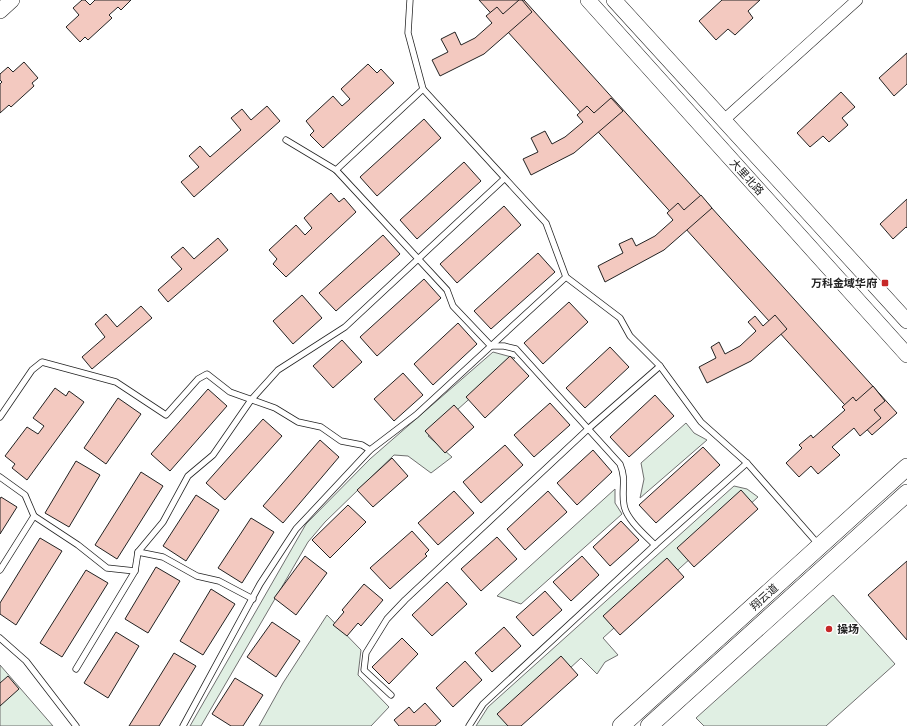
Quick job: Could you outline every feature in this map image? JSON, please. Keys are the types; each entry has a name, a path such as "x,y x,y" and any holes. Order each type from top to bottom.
{"main road":[{"path":"0,11 12,0"},
{"name":"大里北路","path":"588,0 907,355"},
{"name":"大里北路","path":"614,0 907,321"},
{"name":"翔云道","path":"621,726 907,467"},
{"name":"翔云道","path":"649,726 907,493"}],"street":[{"path":"724,120 857,0"}],"lane":[{"path":"410,0 408,33 422,89 546,223 566,277 620,318 630,336 660,366 701,422 747,463 821,546"},
{"path":"336,170 422,89"},
{"path":"286,140 336,170 447,290 453,306 491,346 504,346 516,349 620,464 625,475 624,505 627,514 655,545"},
{"path":"76,669 135,571 138,552 163,522 188,476 213,455 251,400 278,370 345,326 504,179"},
{"path":"183,726 260,584 296,529 370,450 416,415 566,277"},
{"path":"0,417 32,370 42,362 116,382 166,415 198,379 207,374 230,392 275,408 298,422 321,427 341,441 362,445 370,450"},
{"path":"391,695 364,670 366,653 387,619 411,594 588,429 660,366"},
{"path":"469,726 483,704 655,545 747,463"},
{"path":"0,477 25,494 34,516 78,545 108,568 135,571"},
{"path":"0,570 34,516"},
{"path":"138,552 163,557 197,576 219,581 253,599"},
{"path":"0,638 26,662 76,726"}],"green space":[{"path":"493,352 515,358 428,436 452,457 431,473 408,456 394,455 325,522 308,542 201,726 190,726 306,524 370,459"},
{"path":"686,423 694,433 707,440 640,498 644,479 641,463"},
{"path":"734,486 747,489 758,497 603,638 618,655 605,662 597,674 581,658 507,726 476,726 488,707"},
{"path":"615,489 615,503 622,514 521,604 497,596"},
{"name":"操场","path":"833,595 895,664 826,726 704,726 696,718"},
{"path":"327,615 361,650 358,675 389,707 371,726 259,726 283,683"},
{"path":"0,665 53,726 0,726"}],"building":[{"path":"82,0 85,0 90,5 95,0 131,0 121,10 118,7 109,15 112,18 88,40 85,37 80,42 66,27 79,15 73,8"},
{"path":"479,0 524,0 897,413 872,435"},
{"path":"519,0 522,0 532,12 484,54 440,76 432,60 448,52 441,39 455,32 461,45 475,38 492,23 486,16 497,7 503,14"},
{"path":"722,0 760,0 748,11 753,18 735,35 728,29 716,40 699,21"},
{"path":"907,53 907,84 894,96 879,78"},
{"path":"24,62 38,78 32,83 34,86 11,107 9,105 0,113 0,84 2,82 0,80 0,74 8,67 13,72"},
{"path":"368,64 377,73 381,69 394,83 323,148 310,135 314,131 306,121 333,96 342,106 350,99 341,89"},
{"path":"841,92 855,107 842,118 848,125 829,142 823,136 810,147 797,133"},
{"path":"611,98 623,111 574,153 531,175 523,159 538,152 531,138 545,131 552,144 565,137 583,122 577,115 587,106 594,113"},
{"path":"267,106 280,121 194,197 181,182 199,167 189,156 200,146 210,157 241,130 231,118 242,109 251,120"},
{"path":"424,119 441,138 377,196 360,177"},
{"path":"464,162 481,181 417,239 400,220"},
{"path":"331,193 339,202 344,198 356,212 286,277 273,264 277,259 269,250 296,225 305,235 312,228 304,218"},
{"path":"701,195 712,208 664,250 605,282 598,266 623,253 619,244 632,238 636,246 655,236 673,220 667,213 678,203 684,210"},
{"path":"907,199 907,228 906,227 893,239 880,224"},
{"path":"504,206 521,225 457,283 440,264"},
{"path":"383,235 400,254 336,311 319,293"},
{"path":"218,238 228,250 168,302 158,290 182,269 171,257 183,247 194,259"},
{"path":"538,253 555,272 491,329 474,311"},
{"path":"424,279 441,298 377,356 360,337"},
{"path":"302,295 322,318 293,344 273,321"},
{"path":"569,302 588,322 543,364 524,343"},
{"path":"141,306 152,318 92,369 82,357 105,337 95,324 106,314 117,327"},
{"path":"775,315 787,329 751,361 707,383 699,367 716,358 711,347 719,342 725,354 740,346 756,331 748,322 755,316 763,326"},
{"path":"458,323 477,344 433,385 414,364"},
{"path":"342,340 362,362 333,388 313,366"},
{"path":"610,347 629,367 585,408 566,388"},
{"path":"510,356 529,376 485,418 466,397"},
{"path":"403,373 423,395 394,421 374,399"},
{"path":"873,386 885,401 874,410 881,418 860,436 854,428 832,447 840,455 818,474 811,466 799,477 786,463 802,448 799,445 811,435 813,438 845,410 842,407 853,397 856,401"},
{"path":"55,388 66,396 69,391 84,402 27,480 12,468 15,464 5,456 27,427 38,434 44,426 33,418"},
{"path":"208,389 227,406 170,471 151,454"},
{"path":"655,395 674,416 629,457 610,437"},
{"path":"118,398 141,414 106,464 84,448"},
{"path":"550,403 570,425 534,457 514,435"},
{"path":"454,405 474,427 445,453 425,431"},
{"path":"263,419 282,436 225,500 206,483"},
{"path":"320,440 339,457 283,523 263,506"},
{"path":"505,445 523,465 481,503 463,482"},
{"path":"703,447 720,465 656,523 639,505"},
{"path":"593,450 612,472 577,505 557,483"},
{"path":"392,458 408,476 373,507 357,490"},
{"path":"76,461 100,475 69,527 45,513"},
{"path":"141,472 163,486 117,559 95,545"},
{"path":"741,490 758,509 694,567 677,548"},
{"path":"454,491 474,513 438,545 418,523"},
{"path":"548,491 567,512 525,550 507,529"},
{"path":"196,495 219,510 186,561 163,546"},
{"path":"1,497 17,507 0,534 0,499"},
{"path":"348,505 366,522 330,558 312,540"},
{"path":"251,518 274,532 242,583 218,568"},
{"path":"621,521 639,540 610,566 593,547"},
{"path":"412,531 429,550 425,554 427,556 390,589 370,568"},
{"path":"497,537 517,559 481,591 461,569"},
{"path":"40,538 62,551 16,625 0,614 0,603"},
{"path":"305,556 327,573 296,615 274,598"},
{"path":"582,556 599,575 571,601 553,582"},
{"path":"667,558 684,577 620,635 603,616"},
{"path":"907,561 907,640 868,595"},
{"path":"156,567 180,581 148,633 125,619"},
{"path":"86,570 108,583 62,657 40,643"},
{"path":"447,582 467,604 432,636 412,615"},
{"path":"364,584 383,600 361,626 358,623 347,636 333,625 344,612 342,610"},
{"path":"211,589 235,604 203,655 180,641"},
{"path":"545,591 562,610 533,636 516,617"},
{"path":"272,622 300,641 276,677 247,657"},
{"path":"504,627 521,646 492,672 475,653"},
{"path":"116,632 139,646 108,698 84,683"},
{"path":"402,638 418,654 389,684 372,667"},
{"path":"174,653 196,666 159,726 129,726"},
{"path":"561,656 578,675 521,726 508,726 497,714"},
{"path":"465,661 482,680 453,707 436,688"},
{"path":"8,676 19,689 0,706 0,683"},
{"path":"235,678 263,695 243,726 231,726 212,714"},
{"path":"425,703 441,721 435,726 399,726 394,720 409,707 414,713"}],"place":[{"name":"万科金域华府","path":"885,283"},
{"name":"操场","path":"829,629"}]}
